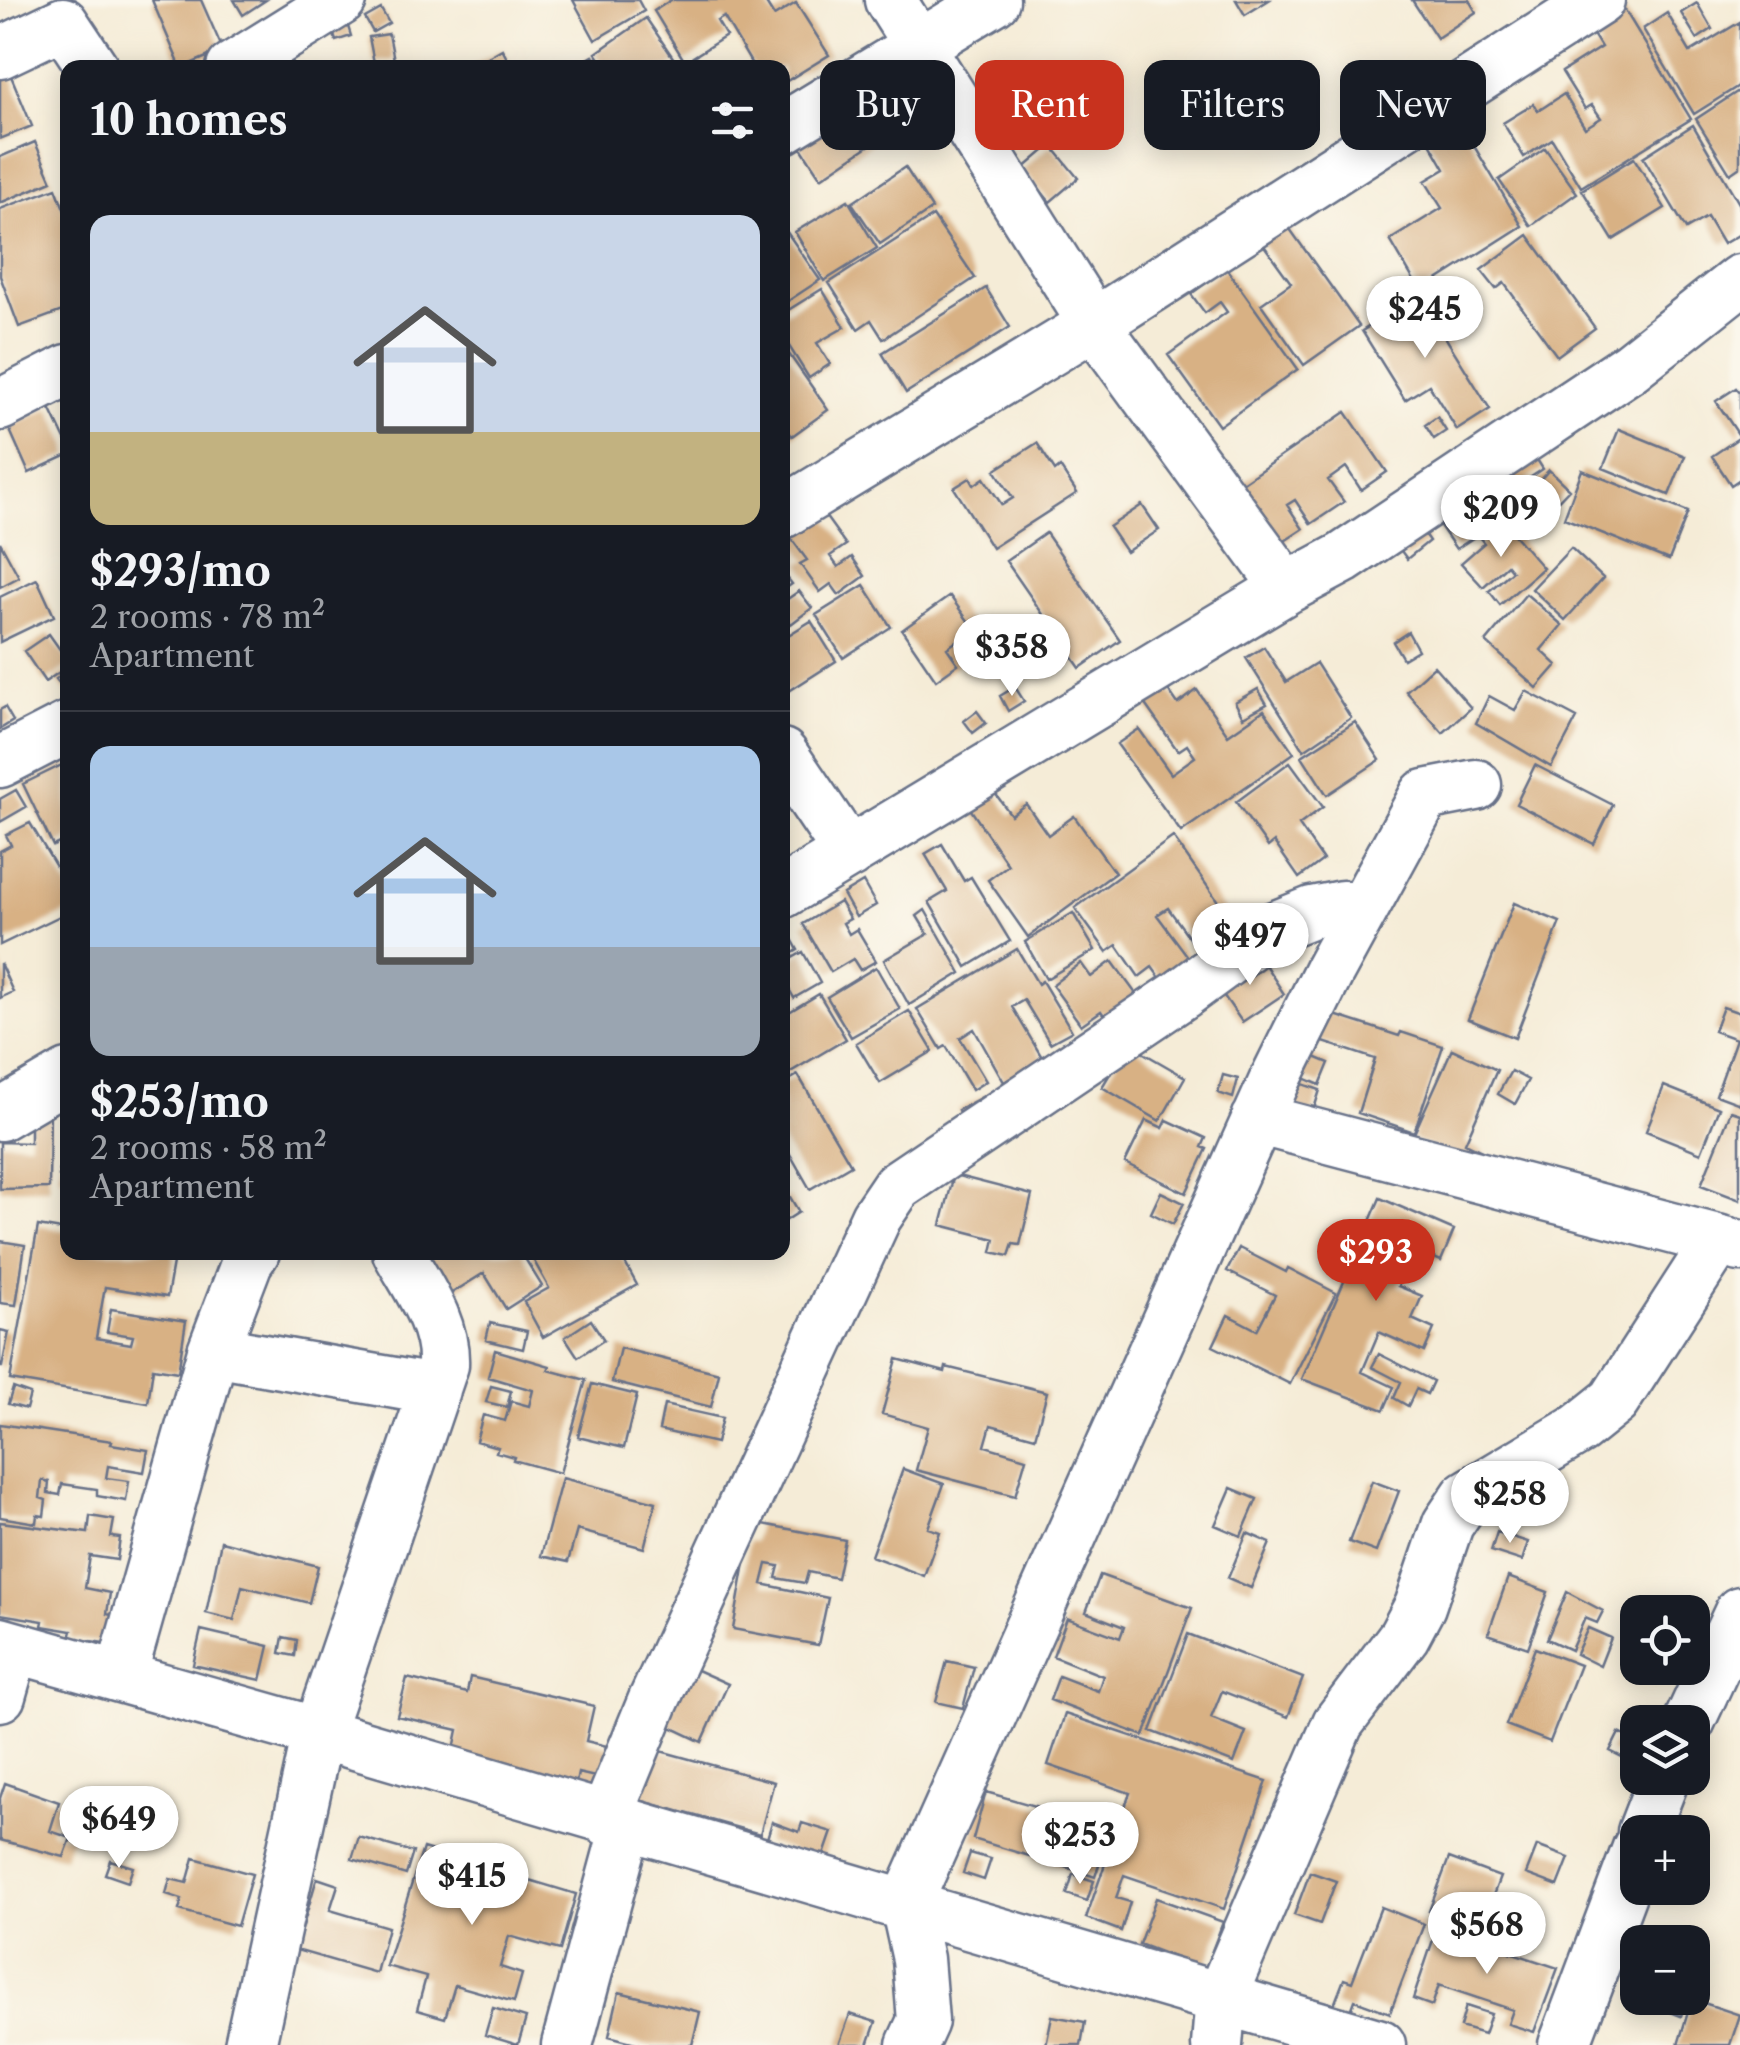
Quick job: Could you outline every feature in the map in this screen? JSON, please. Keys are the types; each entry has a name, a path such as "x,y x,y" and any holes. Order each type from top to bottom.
{"street":[{"path":"245,60 341,0"},
{"path":"890,0 1094,324 1287,588"},
{"path":"790,124 994,0"},
{"path":"790,508 1094,324 1599,0"},
{"path":"0,53 63,24 88,60"},
{"path":"790,888 1287,588 1344,558 1630,367 1740,280"},
{"path":"0,405 60,374"},
{"path":"0,762 60,730"},
{"path":"790,766 849,853"},
{"path":"912,2045 923,2020 918,1959 906,1905 1257,1119 1424,794 1476,785"},
{"path":"566,2045 616,1821 654,1702 876,1217 897,1186 1182,994 1272,928 1312,912 1342,906 1364,907"},
{"path":"0,1115 60,1080"},
{"path":"1219,2021 1338,1723 1404,1636 1420,1606 1448,1524 1467,1496 1579,1430 1614,1401 1729,1243 1257,1119"},
{"path":"121,1676 212,1351 247,1260"},
{"path":"250,2045 318,1733 443,1365 440,1328 402,1260"},
{"path":"212,1351 435,1390"},
{"path":"1697,1705 1740,1612"},
{"path":"0,1696 7,1645 906,1905 1219,2021 1380,2045"},
{"path":"1564,2045 1620,1896"}],"building":[{"path":"152,0 201,0 223,50 200,60 178,60"},
{"path":"234,0 266,0 243,15"},
{"path":"573,0 638,0 644,11 595,40"},
{"path":"671,0 764,0 774,16 796,3 829,55 790,79 790,60 749,60 724,17 717,21 726,36 684,60 654,11"},
{"path":"1236,0 1269,0 1245,15"},
{"path":"1412,0 1469,0 1476,12 1437,38"},
{"path":"1697,3 1712,29 1697,39 1681,13"},
{"path":"1623,7 1691,119 1581,187 1552,139 1524,157 1503,123 1534,104 1538,111 1564,94 1585,128 1601,118 1592,105 1585,109 1562,72 1601,47 1589,28"},
{"path":"381,9 389,23 373,32 365,18"},
{"path":"1667,13 1690,52 1740,22 1740,85 1694,114 1643,29"},
{"path":"646,18 675,60 601,60 596,53"},
{"path":"346,20 351,36 336,41 331,25"},
{"path":"389,34 394,60 373,60 369,37"},
{"path":"502,49 508,60 483,60"},
{"path":"6,64 32,126 0,139 0,67"},
{"path":"1740,90 1740,167 1730,174 1696,119"},
{"path":"1693,125 1740,205 1740,234 1723,244 1707,217 1686,229 1643,157"},
{"path":"820,128 820,150 862,150 821,178 798,143"},
{"path":"35,142 52,181 0,203 0,157"},
{"path":"1545,148 1577,193 1531,226 1499,180"},
{"path":"1045,150 1055,150 1078,178 1050,202 1023,169"},
{"path":"1434,150 1476,150 1522,226 1420,291 1390,240 1442,208 1425,181 1445,169"},
{"path":"1634,158 1665,208 1613,240 1582,190"},
{"path":"905,167 932,209 880,244 852,203"},
{"path":"56,188 60,198 60,312 19,327 0,276 0,209"},
{"path":"848,200 877,248 824,281 795,232"},
{"path":"933,216 975,278 883,339 871,320 858,329 829,283"},
{"path":"1285,222 1359,326 1304,365 1261,304 1291,283 1260,240"},
{"path":"1528,235 1595,328 1557,356 1504,283 1496,289 1481,270"},
{"path":"790,237 820,280 790,300"},
{"path":"1226,268 1298,369 1219,426 1168,355 1227,312 1220,302 1205,313 1191,294"},
{"path":"986,288 1010,327 906,393 882,353"},
{"path":"822,289 845,327 817,343 830,364 809,378 790,348 790,309"},
{"path":"1419,295 1490,409 1457,430 1429,385 1405,400 1362,331"},
{"path":"790,355 828,410 792,436 790,433"},
{"path":"1736,388 1740,393 1740,437 1716,401"},
{"path":"50,408 60,429 60,459 29,473 9,428"},
{"path":"1346,412 1387,472 1361,490 1346,467 1328,480 1344,502 1311,524 1295,500 1287,505 1303,529 1277,546 1236,487"},
{"path":"1437,417 1446,431 1434,439 1425,425"},
{"path":"1619,429 1685,456 1669,495 1603,468"},
{"path":"1740,437 1740,479 1731,485 1712,456"},
{"path":"1525,441 1543,469 1516,487 1498,459"},
{"path":"1037,443 1055,471 1060,467 1077,493 992,548 954,488 970,478 974,485 984,478 1002,505 1013,498 995,470"},
{"path":"1549,470 1569,489 1546,513 1526,495"},
{"path":"1582,470 1688,512 1669,560 1564,518"},
{"path":"1470,488 1480,504 1473,509 1482,520 1471,528 1469,525 1476,536 1456,549 1432,514"},
{"path":"1142,505 1159,530 1126,552 1109,527"},
{"path":"823,513 846,545 830,556 838,567 852,557 865,576 839,595 831,584 820,592 800,564 807,560 790,537"},
{"path":"1495,513 1543,568 1500,605 1489,591 1512,571 1507,565 1483,587 1461,563 1484,543 1475,532"},
{"path":"1416,522 1429,541 1407,559 1393,540"},
{"path":"1046,533 1120,640 1080,668 1006,561"},
{"path":"0,542 19,577 0,587"},
{"path":"1571,548 1603,578 1565,620 1532,589"},
{"path":"37,579 54,616 0,642 0,597"},
{"path":"864,585 891,627 843,658 816,615"},
{"path":"799,591 812,608 791,624 790,623 790,597"},
{"path":"1526,594 1562,625 1541,650 1557,665 1537,688 1486,642"},
{"path":"950,596 974,629 947,648 958,664 936,680 902,630"},
{"path":"811,621 836,661 790,690 790,634"},
{"path":"1408,632 1418,650 1403,659 1393,642"},
{"path":"49,634 60,650 60,672 45,682 24,651"},
{"path":"1264,647 1286,682 1316,663 1351,718 1304,750 1246,658"},
{"path":"1434,666 1471,708 1443,733 1406,691"},
{"path":"1015,687 1024,701 1008,711 1000,696"},
{"path":"1167,688 1178,704 1197,690 1228,735 1264,710 1294,753 1181,832 1117,744 1139,729 1171,774 1195,757 1187,745 1178,751 1144,703"},
{"path":"1258,689 1267,704 1243,717 1235,702"},
{"path":"1526,691 1577,718 1551,767 1476,723 1489,696 1515,710"},
{"path":"5,707 13,721 0,729 0,710"},
{"path":"977,711 986,723 973,733 964,721"},
{"path":"1355,722 1380,760 1327,795 1302,756"},
{"path":"1290,762 1323,807 1299,825 1323,860 1299,878 1274,842 1268,847 1236,802"},
{"path":"1535,765 1613,805 1594,844 1516,804"},
{"path":"60,766 60,843 53,846 23,784"},
{"path":"992,789 1011,815 1026,804 1048,835 1074,816 1115,873 1028,937 988,880 1008,865 969,807"},
{"path":"16,790 26,807 0,822 0,799"},
{"path":"30,823 60,874 60,916 0,945 0,851 11,845 6,835"},
{"path":"1173,837 1240,933 1205,959 1168,908 1157,915 1192,962 1163,982 1152,967 1139,977 1117,945 1107,952 1075,908"},
{"path":"942,844 964,881 971,877 1010,941 967,967 929,902 947,891 925,854"},
{"path":"863,882 876,905 856,917 843,894"},
{"path":"840,902 850,919 843,923 849,934 857,929 876,961 860,970 853,959 831,972 803,924"},
{"path":"1514,903 1560,922 1515,1038 1468,1019"},
{"path":"925,910 961,973 909,1005 884,960 928,934 917,916"},
{"path":"1073,913 1095,950 1046,979 1025,942"},
{"path":"790,935 798,950 790,954"},
{"path":"1017,949 1072,1031 1050,1043 1024,1000 1012,1007 1043,1059 1004,1082 974,1029 960,1038 986,1081 972,1090 946,1046 941,1049 917,1009"},
{"path":"803,952 820,983 794,998 790,991 790,959"},
{"path":"1258,954 1284,994 1242,1022 1215,983"},
{"path":"1112,961 1139,998 1108,1021 1101,1011 1081,1025 1052,985 1081,963 1091,977"},
{"path":"0,963 13,992 0,998"},
{"path":"876,967 900,1009 851,1037 827,997"},
{"path":"819,994 846,1039 790,1072 790,1011"},
{"path":"1723,1007 1740,1013 1740,1104 1716,1095 1736,1039 1714,1031"},
{"path":"1316,1009 1443,1046 1414,1132 1358,1113 1375,1059 1308,1037"},
{"path":"909,1011 933,1051 880,1083 856,1043"},
{"path":"1128,1044 1185,1077 1160,1121 1102,1087"},
{"path":"1452,1049 1497,1070 1465,1143 1484,1152 1477,1167 1412,1138"},
{"path":"1300,1051 1329,1063 1320,1085 1292,1073"},
{"path":"1511,1071 1528,1080 1515,1104 1498,1094"},
{"path":"798,1075 851,1165 810,1189 790,1154 790,1080"},
{"path":"1223,1075 1238,1079 1233,1098 1218,1093"},
{"path":"1285,1078 1320,1090 1312,1115 1277,1102"},
{"path":"1664,1086 1719,1108 1701,1153 1646,1131"},
{"path":"991,1092 997,1105 965,1122 958,1110"},
{"path":"30,1106 50,1107 49,1188 0,1189 0,1142 30,1143"},
{"path":"1731,1111 1740,1114 1740,1200 1701,1185"},
{"path":"1146,1120 1163,1128 1167,1120 1206,1138 1202,1147 1207,1149 1186,1193 1125,1163"},
{"path":"954,1175 1032,1195 1020,1245 1013,1244 1009,1256 992,1252 995,1239 941,1225"},
{"path":"1161,1192 1184,1203 1173,1224 1151,1213"},
{"path":"790,1197 799,1212 790,1218"},
{"path":"1380,1198 1454,1230 1441,1261 1414,1249 1398,1286 1422,1296 1412,1319 1434,1329 1424,1352 1379,1332 1362,1372 1394,1387 1384,1410 1302,1379"},
{"path":"38,1226 60,1230 60,1260 174,1260 167,1297 105,1287 96,1338 131,1344 133,1336 107,1332 111,1309 186,1321 178,1372 153,1368 148,1403 10,1380"},
{"path":"0,1241 25,1245 16,1305 0,1303"},
{"path":"1239,1248 1336,1293 1290,1384 1213,1346 1228,1315 1257,1330 1275,1295 1227,1271"},
{"path":"425,1260 526,1260 542,1286 506,1309 484,1273 447,1296"},
{"path":"533,1260 623,1260 637,1285 543,1337 524,1302 549,1288"},
{"path":"591,1320 604,1340 578,1357 565,1337"},
{"path":"490,1323 527,1331 523,1349 486,1340"},
{"path":"0,1330 9,1332 2,1367 0,1367"},
{"path":"620,1348 719,1373 711,1407 612,1382"},
{"path":"495,1350 586,1380 560,1473 513,1460 514,1457 496,1452 498,1447 476,1441 483,1415 505,1421 511,1401 529,1406 533,1390 488,1377"},
{"path":"1379,1354 1433,1381 1427,1394 1416,1389 1408,1406 1394,1398 1401,1382 1372,1367"},
{"path":"897,1359 1047,1392 1035,1437 991,1425 985,1446 1026,1458 1015,1496 916,1470 928,1427 882,1414"},
{"path":"592,1384 637,1395 624,1448 578,1437"},
{"path":"491,1386 511,1391 507,1407 486,1402"},
{"path":"13,1388 30,1394 26,1409 8,1404"},
{"path":"664,1405 722,1418 716,1443 659,1430"},
{"path":"0,1424 148,1450 144,1472 108,1466 106,1478 129,1481 126,1501 97,1496 97,1489 62,1484 60,1495 48,1493 49,1482 42,1480 44,1516 37,1515 36,1523 0,1517"},
{"path":"903,1469 944,1484 928,1528 940,1532 924,1576 871,1556"},
{"path":"562,1478 656,1502 644,1548 577,1530 568,1562 541,1556"},
{"path":"1372,1481 1399,1491 1376,1552 1349,1542"},
{"path":"1231,1488 1257,1499 1241,1536 1215,1525"},
{"path":"90,1516 114,1520 111,1537 120,1538 117,1560 90,1556 85,1588 110,1593 107,1614 116,1616 111,1644 70,1638 72,1631 42,1626 43,1621 0,1614 0,1522 88,1533"},
{"path":"758,1523 845,1540 837,1578 808,1572 805,1583 776,1578 779,1566 767,1564 762,1584 828,1598 818,1645 733,1629 749,1541 754,1542"},
{"path":"1497,1532 1528,1542 1522,1561 1491,1551"},
{"path":"1247,1533 1270,1543 1251,1588 1228,1578"},
{"path":"221,1541 318,1566 309,1603 242,1586 234,1620 206,1613"},
{"path":"1100,1575 1192,1608 1144,1736 1050,1700 1059,1676 1098,1691 1103,1676 1053,1656 1067,1618 1120,1638 1124,1627 1086,1612"},
{"path":"1508,1577 1548,1592 1528,1648 1488,1634"},
{"path":"1567,1592 1603,1611 1597,1623 1585,1618 1571,1650 1547,1639"},
{"path":"1588,1628 1611,1638 1600,1666 1576,1654"},
{"path":"201,1630 269,1646 261,1680 193,1665"},
{"path":"1188,1634 1303,1678 1288,1717 1222,1691 1211,1718 1246,1732 1234,1763 1151,1731"},
{"path":"283,1637 297,1640 295,1656 280,1653"},
{"path":"1535,1648 1580,1665 1550,1742 1506,1725"},
{"path":"947,1661 974,1667 963,1708 936,1702"},
{"path":"690,1667 728,1684 702,1742 664,1724"},
{"path":"470,1677 594,1706 586,1741 615,1748 608,1780 578,1773 575,1788 452,1759 458,1730 397,1716 407,1678 467,1693"},
{"path":"1065,1714 1267,1781 1224,1909 1124,1875 1116,1898 1130,1902 1121,1931 1086,1918 1130,1793 1048,1765"},
{"path":"1619,1733 1620,1733 1620,1756 1610,1751"},
{"path":"653,1749 774,1782 760,1834 639,1800"},
{"path":"5,1783 59,1802 50,1831 71,1838 64,1857 0,1840 0,1798"},
{"path":"986,1792 1042,1808 1029,1856 973,1839"},
{"path":"1052,1807 1112,1826 1095,1877 1036,1857"},
{"path":"772,1822 799,1832 802,1823 832,1832 822,1861 766,1842"},
{"path":"359,1837 413,1852 406,1875 352,1859"},
{"path":"1537,1846 1569,1858 1558,1886 1526,1874"},
{"path":"423,1848 576,1894 560,1950 509,1936 500,1967 522,1974 514,2002 455,1985 445,2018 417,2010 426,1977 386,1966"},
{"path":"970,1853 991,1859 984,1880 963,1873"},
{"path":"194,1858 252,1874 237,1926 179,1910 182,1899 166,1894 170,1879 187,1883"},
{"path":"1449,1858 1500,1877 1480,1930 1429,1911"},
{"path":"110,1860 133,1867 128,1882 105,1874"},
{"path":"1310,1872 1336,1881 1320,1924 1294,1915"},
{"path":"1073,1874 1094,1881 1087,1901 1067,1894"},
{"path":"317,1878 338,1885 330,1910 388,1927 376,1973 296,1950"},
{"path":"1156,1898 1223,1922 1205,1969 1139,1944"},
{"path":"1381,1907 1424,1924 1390,2013 1355,2000 1351,2011 1334,2005 1344,1979 1352,1982"},
{"path":"1437,1928 1558,1968 1534,2032 1508,2024 1513,2010 1439,1985 1432,2006 1413,1999"},
{"path":"619,1992 700,2012 692,2045 643,2045 609,2036"},
{"path":"1710,2005 1740,2015 1730,2045 1678,2045 1687,2015 1710,2015"},
{"path":"1466,2006 1491,2014 1484,2034 1460,2027"},
{"path":"493,2008 526,2018 518,2045 485,2035"},
{"path":"850,2014 876,2022 868,2045 839,2045"},
{"path":"1052,2016 1085,2022 1081,2045 1046,2045"}]}
